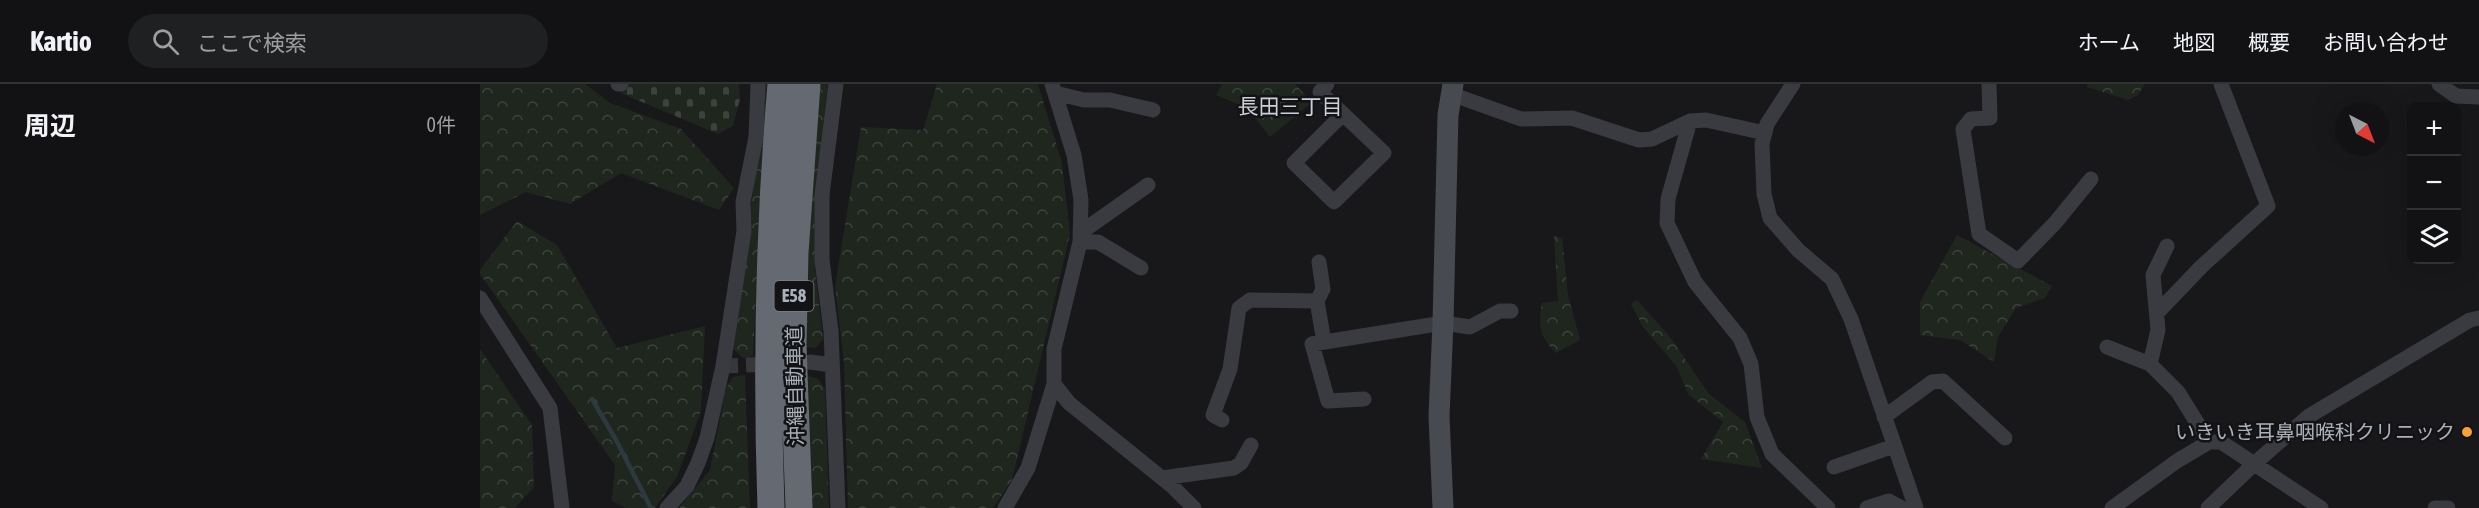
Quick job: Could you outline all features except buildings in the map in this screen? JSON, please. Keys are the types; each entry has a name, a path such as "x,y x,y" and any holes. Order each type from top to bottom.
{"highway":[{"name":"沖縄自動車道","path":"771,508 769,355 777,132 781,84"},
{"name":"沖縄自動車道","path":"799,508 794,345 795,253 807,84"}],"street":[{"path":"667,508 687,486 698,463 707,438 723,366 744,231 743,202 756,137 758,84"},
{"path":"836,84 822,195 822,260 831,331 838,508"},
{"path":"1327,84 1320,92 1384,153 1334,202 1294,163 1343,114"},
{"path":"1793,84 1767,124 1762,144 1764,195 1770,218 1798,249 1832,279 1851,319 1916,508"},
{"path":"1989,84 1989,118 1971,119 1963,129 1979,234 2018,261 2055,223 2091,179"},
{"path":"2157,313 2201,267 2268,206 2221,84"},
{"path":"2439,84 2456,96 2479,97"},
{"path":"1054,88 1084,100 1110,100 1153,110"},
{"path":"1005,508 1028,468 1054,384 1054,349 1080,238 1081,200 1074,155 1054,88"},
{"path":"1443,508 1439,416 1448,115 1452,89 1521,119 1572,118 1639,140 1652,139 1689,121 1706,120 1765,133"},
{"path":"1689,121 1668,199 1668,224 1695,282 1740,338 1751,364 1757,417 1772,454 1828,508"},
{"path":"1080,238 1148,185"},
{"path":"1080,238 1098,242 1141,268"},
{"path":"2150,364 2158,330 2153,275 2167,246"},
{"path":"1319,262 1323,289 1317,302 1324,342"},
{"path":"480,298 550,408 561,508"},
{"path":"1222,420 1214,415 1230,369 1239,308 1250,300 1317,302"},
{"path":"1364,399 1328,402 1312,344 1443,323 1470,327 1500,311 1512,311"},
{"path":"2208,508 2309,416 2470,320 2479,318"},
{"path":"2107,347 2150,364 2178,392 2210,442"},
{"path":"810,362 832,365"},
{"path":"1884,417 1932,382 1943,381 2005,438"},
{"path":"1054,384 1069,403 1162,477 1194,508"},
{"path":"2112,508 2177,461 2210,442 2221,442 2321,508"},
{"path":"1162,477 1234,468 1240,463 1251,445"},
{"path":"1834,467 1894,446"},
{"path":"1867,508 1889,501 1902,508"},
{"path":"2435,508 2448,508"}],"green space":[{"path":"480,84 585,84 610,103 681,129 734,188 719,210 621,173 570,204 526,192 480,215"},
{"path":"614,84 739,84 740,99 733,126 718,134 623,94"},
{"path":"763,84 767,84 753,356 743,358 733,349 732,342 753,191"},
{"path":"815,84 828,84 817,181 815,269 823,339 816,348 805,347"},
{"path":"937,84 1038,84 1062,163 1070,234 1012,480 993,508 848,508 844,363 835,286 861,127 923,130"},
{"path":"1222,84 1295,84 1312,102 1270,137 1247,108 1216,95"},
{"path":"2087,84 2145,84 2138,95 2128,100 2087,87"},
{"path":"517,221 557,245 617,348 705,326 701,411 677,477 655,508 627,508 612,501 615,465 480,274 480,270"},
{"path":"1957,235 2052,286 2045,298 2016,308 1998,337 1994,362 1960,340 1920,335 1920,302"},
{"path":"1554,236 1562,238 1568,295 1580,340 1556,353 1543,336 1540,324 1542,303 1558,301"},
{"path":"1637,300 1670,337 1709,394 1745,422 1762,468 1701,459 1723,422 1688,394 1677,367 1643,327 1631,304"},
{"path":"480,349 532,425 534,487 515,508 480,508"},
{"path":"745,375 750,508 679,508 710,470 726,388 733,377"},
{"path":"808,376 817,378 825,388 829,508 810,508"}],"waterway":[{"path":"592,399 651,508"}],"tunnel":[{"path":"723,366 774,364"}],"place":[{"name":"いきいき耳鼻咽喉科クリニック","path":"2467,432"}],"district":[{"name":"長田三丁目","path":"1290,107"}]}
